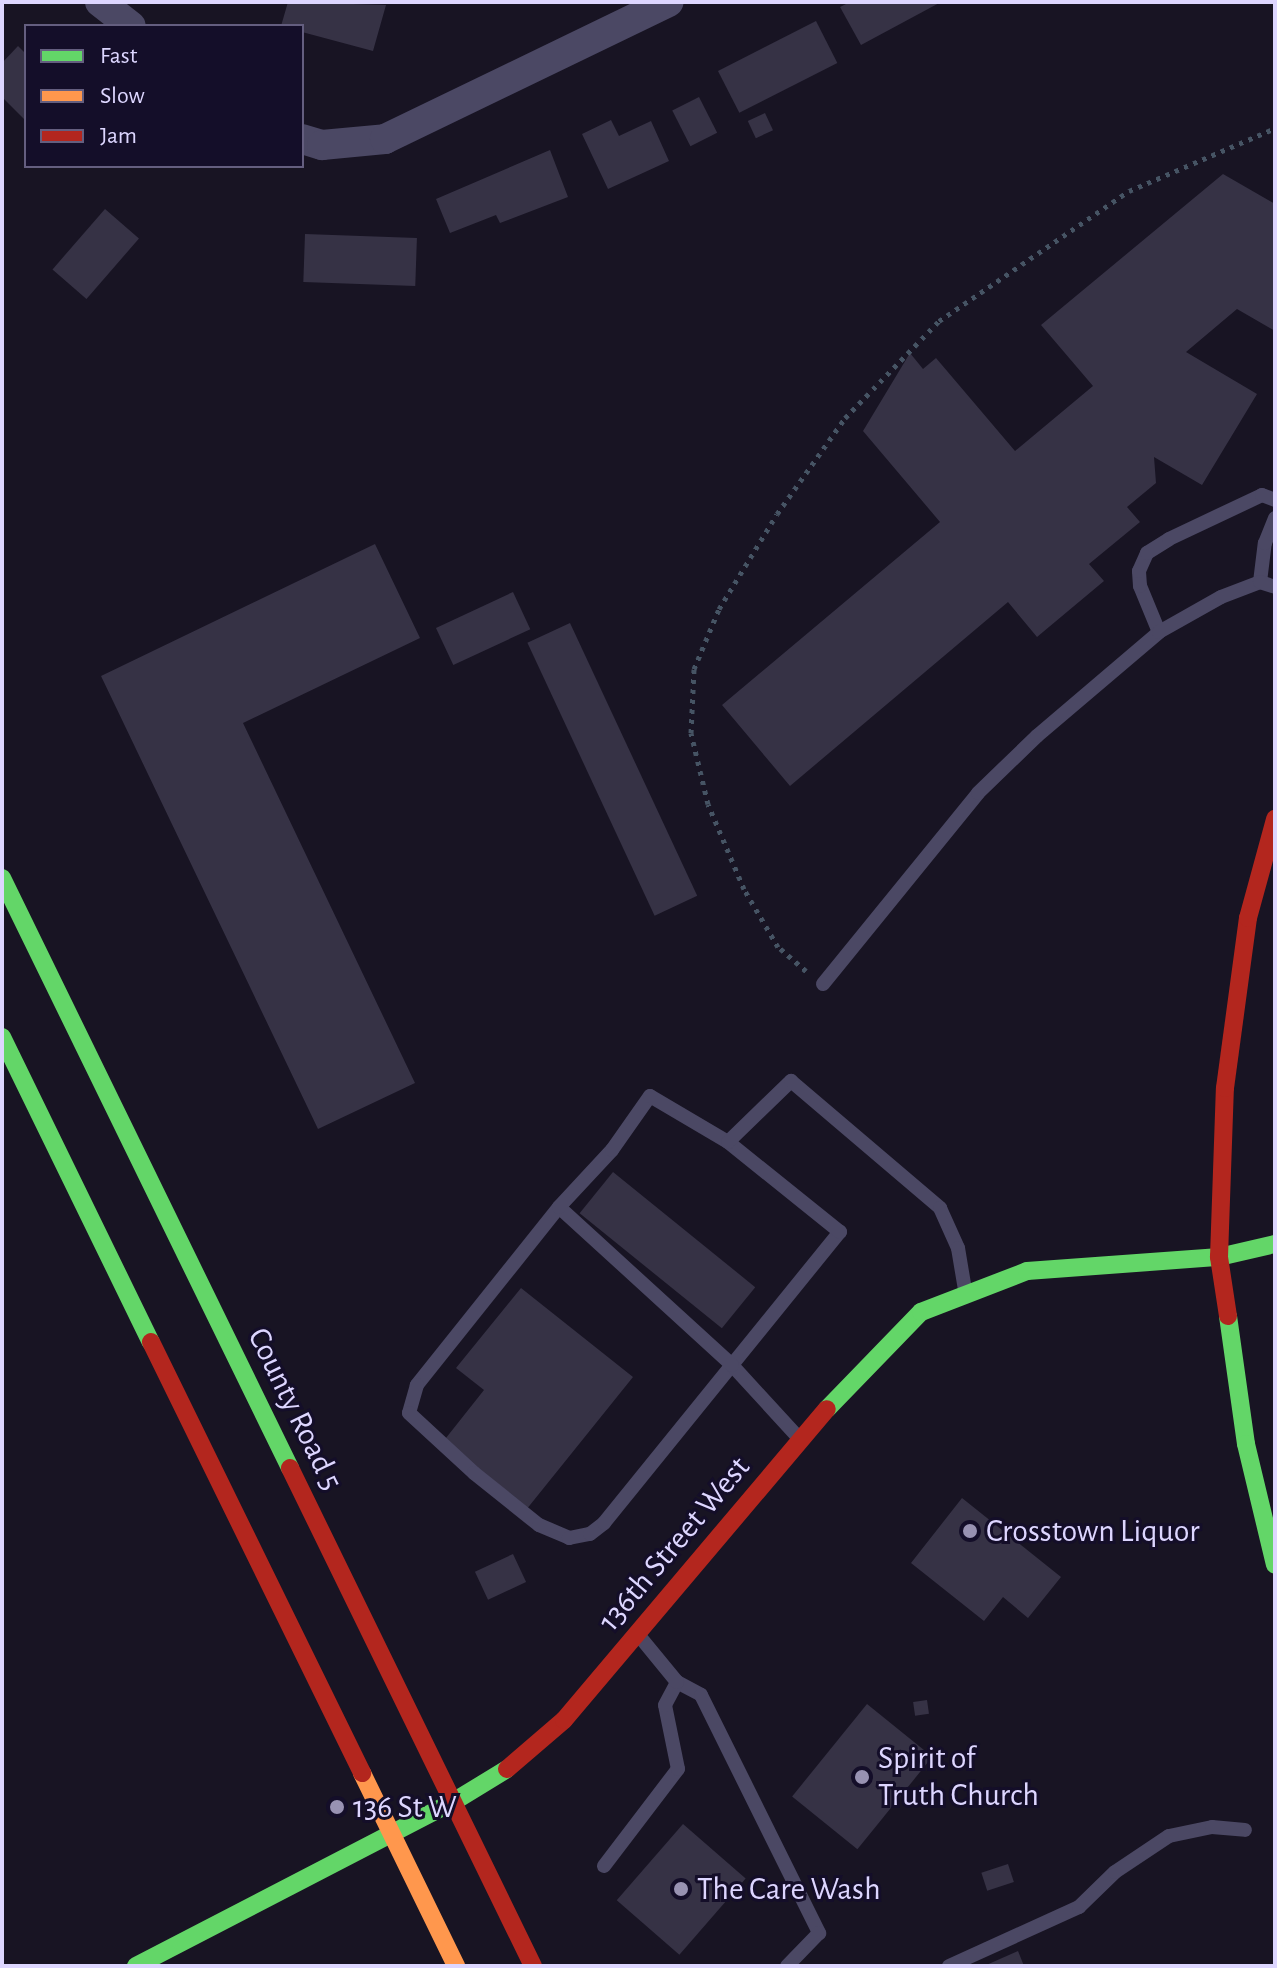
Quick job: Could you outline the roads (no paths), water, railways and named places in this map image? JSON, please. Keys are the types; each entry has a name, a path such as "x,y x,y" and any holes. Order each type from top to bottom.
{"main road":[{"path":"1275,819 1248,918 1225,1088 1219,1257 1246,1444 1275,1565"},
{"name":"County Road 5","path":"2,878 533,1966"},
{"path":"2,1037 456,1966"},
{"name":"136th Street West","path":"136,1966 453,1802 503,1772 564,1720 638,1636 800,1439 873,1358 921,1312 1027,1271 1219,1257 1275,1244"}],"street":[{"path":"100,2 128,24"},
{"path":"304,140 322,145 385,139 669,2"}],"lane":[{"path":"1159,632 1140,586 1139,571 1147,553 1169,539 1262,495 1275,500"},
{"path":"1260,582 1265,543 1275,518"},
{"path":"823,984 978,793 1037,736 1159,632 1221,597 1260,582 1275,587"},
{"path":"728,1142 791,1081 940,1208 958,1248 966,1294"},
{"path":"650,1096 728,1142 840,1232 604,1523 590,1534 569,1538 539,1525 421,1427 409,1413 417,1385 559,1207 612,1150 650,1096"},
{"path":"559,1207 732,1365 800,1439"},
{"path":"638,1636 677,1682 701,1695 819,1933 787,1966"},
{"path":"604,1866 678,1769 665,1705 677,1682"},
{"path":"949,1966 1079,1907 1115,1872 1169,1836 1212,1827 1245,1830"}],"place":[{"name":"Crosstown Liquor","path":"970,1531"},
{"name":"Spirit of Truth Church","path":"862,1777"},
{"name":"136 St W","path":"337,1807"},
{"name":"The Care Wash","path":"681,1889"}]}
